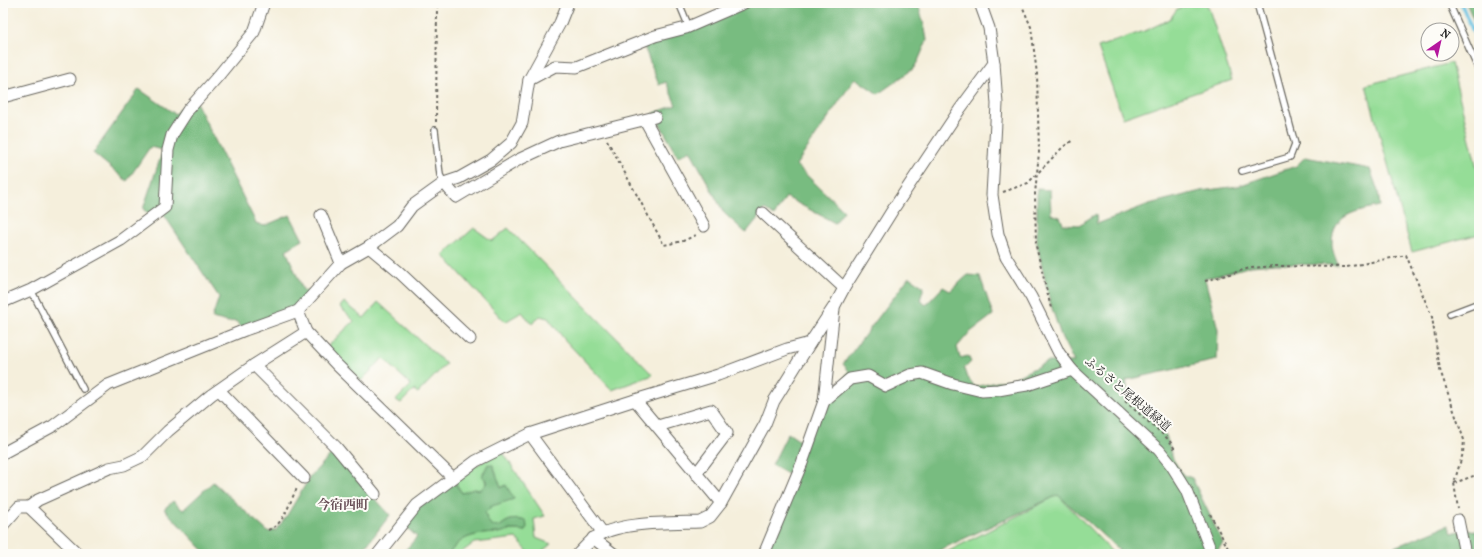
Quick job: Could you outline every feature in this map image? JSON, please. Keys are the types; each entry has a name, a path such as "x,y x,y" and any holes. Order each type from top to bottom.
{"street":[{"path":"3,302 31,290 121,240 165,207 168,150 172,135 188,110 254,32 264,3"},
{"path":"3,453 52,426 108,385 245,330 298,311 341,263 369,247 397,226 412,206 444,183 459,178 491,160 511,143 522,123 529,80 560,24 568,3"},
{"path":"980,3 989,28 994,63 996,104 992,195 998,234 1006,257 1031,298 1059,353 1072,370 1159,450 1172,466 1187,490 1212,554"},
{"path":"529,80 555,66 577,67 655,36 689,27 739,4"},
{"path":"578,554 598,536 622,527 700,522 710,517 721,503 765,424 774,401 892,211 960,109 994,63"},
{"path":"3,97 70,79"},
{"path":"444,183 456,197 518,160 560,141 650,119 704,226"},
{"path":"763,213 844,288"},
{"path":"321,215 341,263"},
{"path":"369,247 399,272 470,339"},
{"path":"764,554 802,463 824,401 835,305"},
{"path":"298,311 306,332 336,364 452,477"},
{"path":"3,525 19,507 29,507 38,500 109,468 124,465 143,456 168,431 219,390 254,365 306,332"},
{"path":"378,554 417,505 452,477 476,461 530,434 635,400 718,376 787,349 810,343"},
{"path":"254,365 336,447 375,494"},
{"path":"824,401 850,379 868,376 886,386 910,375 922,373 952,384 982,391 998,390 1027,384 1072,370"},
{"path":"219,390 304,478"},
{"path":"635,400 721,503"},
{"path":"658,426 711,410 727,433 696,474"},
{"path":"530,434 598,536 614,554"},
{"path":"29,507 78,554"},
{"path":"1458,520 1465,554"}],"lane":[{"path":"679,3 689,27"},
{"path":"1242,171 1290,157 1295,144 1257,3"},
{"path":"1449,3 1479,71"},
{"path":"436,130 440,175 444,183"},
{"path":"31,290 84,389"},
{"path":"1450,314 1479,303"}],"path":[{"path":"436,130 437,3"},
{"path":"1022,3 1031,27 1038,74 1039,152 1035,194 1036,246 1052,312"},
{"path":"602,130 664,245 683,242 697,234 704,226"},
{"path":"992,195 1028,183 1063,147 1073,140"},
{"path":"1205,281 1250,268 1276,266 1347,267 1406,255 1432,317 1440,370 1464,440 1463,453 1454,483 1458,504 1458,520"},
{"name":"ふるさと尾根道緑道","path":"1125,401 1169,440 1176,452"},
{"path":"1454,483 1479,474"},
{"path":"268,530 275,528 285,514 293,495 304,478"},
{"path":"1207,508 1231,554"}],"green space":[{"path":"749,3 918,3 927,40 913,69 878,94 855,78 796,165 844,211 835,223 786,197 774,216 765,209 746,233 724,213 690,150 678,157 654,113 676,105 666,82 659,85 643,44"},
{"path":"1194,3 1206,3 1209,9 1232,80 1123,118 1098,47 1147,30 1170,19 1177,9"},
{"path":"1466,3 1479,3 1479,32"},
{"path":"1451,63 1479,176 1479,234 1412,252 1366,85"},
{"path":"139,89 175,114 190,100 196,102 256,223 264,226 290,215 303,240 286,250 303,290 312,292 296,309 241,328 236,321 228,322 212,318 219,297 162,212 153,218 143,209 163,150 150,147 127,181 93,153"},
{"path":"1305,157 1370,169 1378,191 1380,206 1354,212 1341,220 1336,226 1332,244 1333,252 1338,265 1275,264 1251,266 1205,279 1218,329 1217,360 1126,380 1129,397 1166,435 1173,459 1183,475 1192,478 1223,543 1215,554 1121,554 1118,549 1058,495 931,554 759,554 793,477 772,465 788,433 803,443 849,371 843,364 909,277 924,287 920,300 926,305 943,287 950,291 968,275 980,276 993,315 969,333 957,347 960,358 968,356 971,362 964,369 966,375 975,387 1014,378 1047,362 1074,362 1061,336 1050,302 1037,244 1037,189 1050,190 1051,214 1060,217 1063,224 1079,225 1096,214 1097,224 1149,204 1201,191 1238,186 1296,166"},
{"path":"474,228 492,241 508,228 653,375 612,390 564,339 548,318 540,316 532,324 522,312 505,322 443,255"},
{"path":"344,302 364,318 378,302 446,364 418,393 414,390 401,403 396,400 411,385 383,358 361,381 326,348 354,321 340,307"},
{"path":"502,451 545,516 534,519 536,538 551,544 539,554 530,554 516,538 474,543 459,554 449,554 464,539 476,535 499,533 509,530 525,531 525,521 511,520 499,527 493,526 488,520 485,512 492,506 506,485 502,488 487,469 483,472 486,484 480,490 474,489 462,493 455,482 460,474"},
{"path":"333,452 390,515 360,554 207,554 164,509 173,501 183,510 213,482 268,532 276,530 286,517 310,477"},
{"path":"488,464 493,465 501,488 506,485 514,499 492,506 485,512 488,520 493,526 499,527 511,520 526,521 527,527 525,531 509,530 500,533 476,535 464,539 449,554 402,554 417,537 404,525 419,507 454,482 462,493 474,489 480,490 486,484 486,480 482,476"},
{"path":"1058,495 1114,554 943,554"},
{"path":"1448,525 1452,533 1467,529 1479,532 1479,554 1378,554"}],"waterway":[{"path":"1461,3 1479,46"}],"district":[{"name":"今宿西町","path":"343,504"}]}
